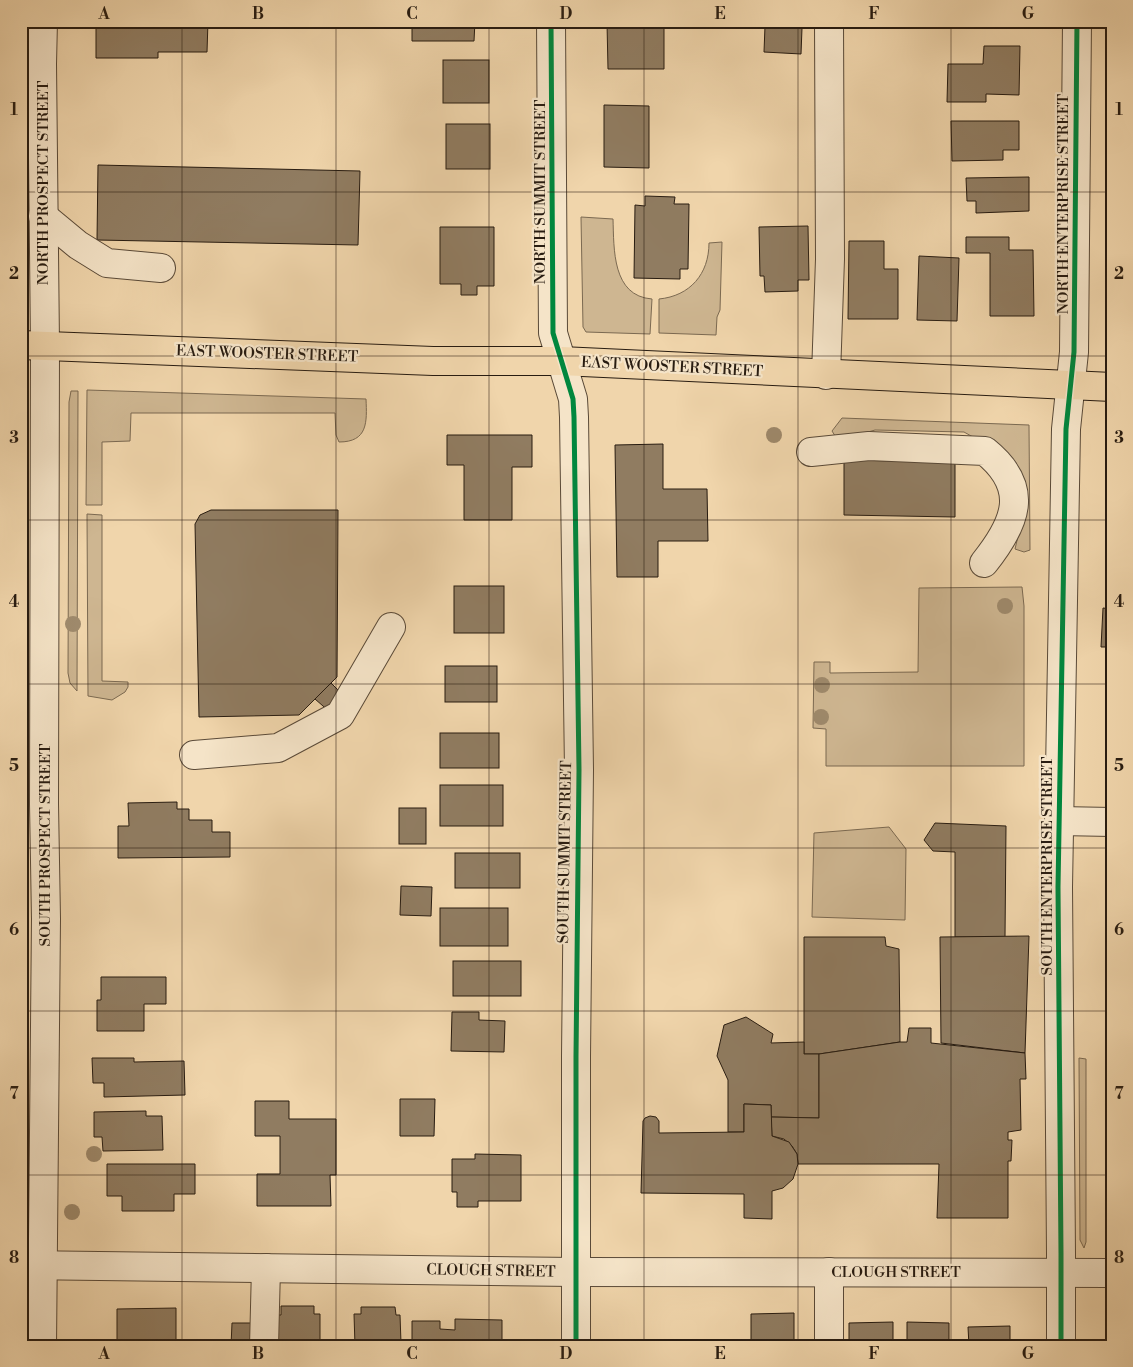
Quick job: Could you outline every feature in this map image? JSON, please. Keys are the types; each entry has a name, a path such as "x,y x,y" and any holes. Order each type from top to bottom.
{"main road":[{"name":"EAST WOOSTER STREET","path":"33,345 433,361 561,361 1112,387"}],"street":[{"name":"NORTH PROSPECT STREET","path":"33,345 43,216 42,21"},
{"name":"NORTH SUMMIT STREET","path":"552,21 553,333 561,361"},
{"path":"826,375 830,259 829,21"},
{"name":"NORTH ENTERPRISE STREET","path":"1070,386 1074,352 1076,21"},
{"path":"43,216 78,246 107,263 161,268"},
{"name":"SOUTH PROSPECT STREET","path":"33,345 46,928 32,1264 42,1346"},
{"name":"SOUTH SUMMIT STREET","path":"561,361 573,399 574,417 579,770 576,1346"},
{"name":"SOUTH ENTERPRISE STREET","path":"1061,1346 1058,897 1066,429 1070,386"},
{"path":"811,452 869,446 985,451 995,459 1009,478 1013,486 1014,505 1006,532 984,563"},
{"path":"194,755 278,748 340,715 391,627"},
{"path":"1059,821 1112,822"},
{"name":"CLOUGH STREET","path":"32,1264 575,1272 1112,1273"},
{"path":"264,1346 266,1268"},
{"path":"829,1272 829,1346"}],"shaded area":[{"path":"581,217 613,219 615,257 622,280 629,289 639,296 652,299 650,334 586,332 583,327"},
{"path":"722,242 720,310 717,317 716,335 659,333 659,299 680,293 696,282 706,264 709,243"},
{"path":"87,390 366,399 366,423 361,434 356,439 339,442 336,435 335,413 131,413 130,441 102,442 102,505 86,505"},
{"path":"71,391 78,391 77,691 70,683 68,673 69,402"},
{"path":"842,418 1029,425 1030,550 1024,552 1015,549 1024,511 980,441 964,432 875,430 844,439 837,439 832,431"},
{"path":"87,514 102,515 102,681 128,682 125,692 112,700 88,696"},
{"path":"1022,587 1024,606 1024,766 826,766 826,729 813,728 814,662 830,662 830,673 918,672 919,588"},
{"path":"889,827 906,849 905,920 812,917 814,833"},
{"path":"1079,1058 1086,1059 1086,1242 1084,1248 1080,1240"}],"building":[{"path":"96,21 208,21 207,52 158,52 158,58 96,58"},
{"path":"412,21 475,21 474,41 412,41"},
{"path":"664,22 664,69 608,69 607,23"},
{"path":"765,26 802,28 801,54 764,52"},
{"path":"984,46 1020,46 1019,95 986,94 986,102 947,102 948,64 983,64"},
{"path":"443,60 489,60 489,103 443,103"},
{"path":"604,105 649,106 649,168 604,167"},
{"path":"951,121 1019,121 1019,150 1003,150 1003,160 952,161"},
{"path":"446,124 490,124 490,169 446,169"},
{"path":"98,165 360,171 358,245 97,240"},
{"path":"1029,177 1029,211 976,213 976,201 967,201 966,178"},
{"path":"645,196 675,197 674,204 689,204 688,269 680,269 680,279 634,278 635,205 645,206"},
{"path":"808,226 809,280 798,280 798,291 765,292 764,276 760,276 759,227"},
{"path":"440,227 494,227 494,286 477,286 477,295 461,295 461,284 440,284"},
{"path":"966,237 1009,237 1009,250 1033,250 1034,316 990,316 990,253 966,253"},
{"path":"849,241 884,241 884,269 898,269 898,319 848,319"},
{"path":"919,256 959,258 957,321 917,320"},
{"path":"447,435 532,435 532,467 512,467 512,520 464,520 464,465 447,465"},
{"path":"663,444 663,489 707,489 708,541 658,541 658,577 617,577 615,445"},
{"path":"844,460 955,462 955,517 844,515"},
{"path":"211,510 338,510 337,677 299,715 199,717 195,524 200,515"},
{"path":"454,586 504,586 504,633 454,633"},
{"path":"1103,608 1112,609 1112,647 1101,647"},
{"path":"445,666 497,666 497,702 445,702"},
{"path":"331,683 346,698 331,713 315,699"},
{"path":"440,733 499,733 499,768 440,768"},
{"path":"440,785 503,785 503,826 440,826"},
{"path":"177,802 177,809 189,809 189,820 212,820 212,832 230,832 230,857 118,858 118,826 129,826 128,803"},
{"path":"399,808 426,808 426,844 399,844"},
{"path":"935,823 1006,826 1005,937 955,937 955,852 933,851 924,840"},
{"path":"455,853 520,853 520,888 455,888"},
{"path":"401,886 432,887 431,916 400,915"},
{"path":"440,908 508,908 508,946 440,946"},
{"path":"1029,936 1025,1053 941,1043 940,937"},
{"path":"804,937 885,937 886,946 899,949 900,1042 819,1054 804,1054"},
{"path":"453,961 521,961 521,996 453,996"},
{"path":"101,977 166,977 166,1004 144,1004 144,1031 97,1031 97,1000 101,1000"},
{"path":"452,1012 479,1012 479,1020 505,1021 504,1052 451,1051"},
{"path":"746,1017 773,1034 771,1043 804,1042 804,1054 819,1054 819,1118 771,1117 771,1105 744,1104 744,1132 728,1132 728,1080 717,1056 724,1025"},
{"path":"909,1028 931,1028 931,1043 1025,1053 1026,1079 1020,1079 1021,1130 1008,1132 1008,1140 1012,1140 1011,1161 1008,1161 1008,1218 937,1218 939,1164 798,1164 797,1154 792,1146 784,1139 772,1136 771,1117 819,1118 819,1054 907,1042"},
{"path":"92,1058 134,1058 134,1062 184,1061 185,1095 104,1097 104,1083 93,1083"},
{"path":"400,1099 435,1099 434,1136 400,1136"},
{"path":"255,1101 289,1101 289,1119 336,1119 336,1175 330,1175 331,1206 257,1206 257,1174 280,1174 280,1136 255,1136"},
{"path":"744,1104 771,1105 772,1136 789,1142 797,1154 798,1164 793,1179 783,1188 772,1191 772,1219 744,1218 744,1194 641,1193 643,1121 645,1118 650,1116 656,1117 659,1121 659,1133 744,1132"},
{"path":"146,1111 146,1116 162,1116 163,1150 103,1151 102,1137 94,1137 94,1112"},
{"path":"475,1154 521,1155 521,1201 478,1201 478,1207 457,1207 457,1192 452,1192 452,1159 475,1159"},
{"path":"107,1164 195,1164 195,1194 174,1194 174,1211 122,1211 122,1196 107,1196"},
{"path":"281,1306 314,1306 314,1314 320,1314 320,1346 275,1346 275,1315 281,1315"},
{"path":"361,1307 395,1307 396,1315 400,1315 401,1343 395,1343 395,1346 355,1346 354,1314 361,1314"},
{"path":"176,1308 176,1346 117,1346 117,1309"},
{"path":"794,1313 794,1346 751,1346 751,1314"},
{"path":"455,1319 502,1320 502,1346 412,1346 412,1321 440,1321 440,1329 455,1330"},
{"path":"893,1322 893,1346 849,1346 849,1323"},
{"path":"907,1322 949,1323 949,1346 907,1346"},
{"path":"232,1323 254,1323 254,1346 231,1346"},
{"path":"1010,1326 1010,1346 969,1346 968,1327"}],"cycle path":[{"path":"551,21 553,333 573,399 574,417 579,770 576,1057 576,1346"},
{"path":"1061,1346 1058,887 1066,429 1074,352 1077,21"}]}
